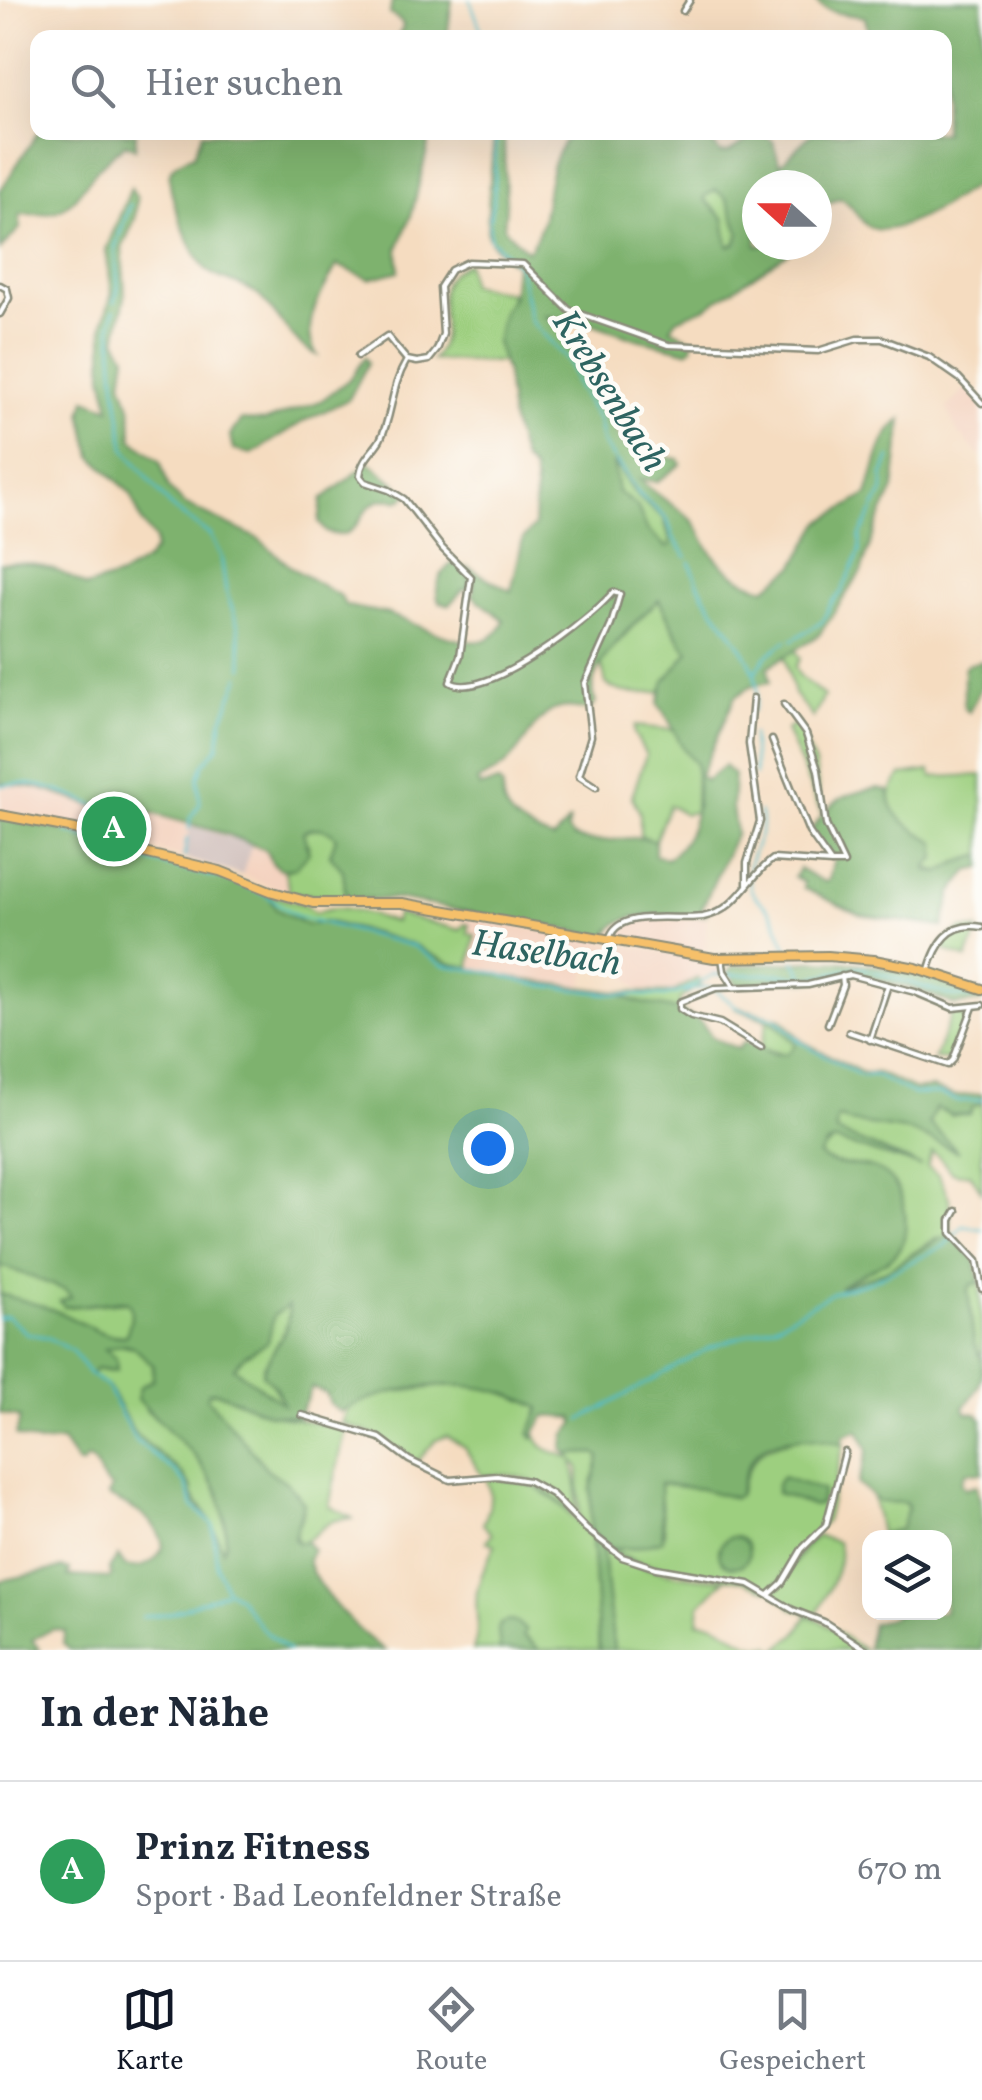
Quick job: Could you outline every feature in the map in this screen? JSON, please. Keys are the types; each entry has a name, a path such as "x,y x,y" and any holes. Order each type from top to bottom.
{"main road":[{"path":"0,815 74,829 144,853 220,871 307,902 414,906 609,942 722,958 857,958 928,972 982,990"}],"street":[{"path":"683,11 690,0"},
{"path":"358,356 387,336 406,360 424,362 438,350 444,326 440,287 451,270 468,262 518,264 528,266 568,310 668,345 822,351 858,339 882,339 930,357 959,378 982,403"},
{"path":"0,285 9,298 0,314"},
{"path":"406,360 392,391 382,433 362,464 360,476 404,499 442,548 472,577 460,656 450,682 460,687 496,680 597,610 612,592 620,594 584,690 590,736 579,776 583,782 596,786"},
{"path":"749,881 747,863 760,821 749,744 753,698"},
{"path":"609,942 612,930 630,920 717,913 735,903 749,881 773,859 844,863 826,825 816,762 802,727 784,704"},
{"path":"772,740 809,832 831,862"},
{"path":"928,972 945,935 966,926 982,927"},
{"path":"722,958 724,971 737,988"},
{"path":"828,1024 843,985 842,976"},
{"path":"761,1048 720,1023 691,1016 679,1007 683,1000 713,989 808,984 842,976 888,985 953,1008 982,1005"},
{"path":"870,1040 888,985"},
{"path":"849,1032 949,1065 973,1007"},
{"path":"956,1212 951,1222 954,1236 977,1262 982,1289"},
{"path":"302,1416 380,1438 409,1460 450,1480 497,1476 528,1481 552,1494 586,1529 627,1560 744,1582 793,1610 836,1628 867,1650"},
{"path":"770,1594 828,1521 845,1452"}],"shaded area":[{"path":"967,387 982,405 982,457 957,433 947,408"},
{"path":"6,784 39,788 94,806 130,808 191,826 183,858 59,821 0,811 0,787"},
{"path":"191,826 252,844 242,875 183,858"},
{"path":"252,844 266,850 277,869 284,869 290,893 242,875"},
{"path":"454,916 706,960 719,966 723,973 704,975 672,993 639,991 610,958 592,953 582,988 525,980 470,967 475,936 468,934 469,925"},
{"path":"706,918 706,950 613,935 618,927 637,921"}],"green space":[{"path":"392,0 452,0 448,30 401,30 402,22 390,14"},
{"path":"815,0 982,0 982,181 926,215 879,230 864,223 841,198 832,202 832,170 742,170 742,260 777,260 707,307 677,319 671,328 693,340 692,348 687,351 637,339 579,319 545,316 565,335 623,445 679,459 681,464 657,482 640,479 691,519 713,555 726,568 765,588 794,567 820,523 867,495 883,444 902,419 894,489 861,572 819,635 768,667 770,682 751,686 735,697 700,776 705,781 724,766 734,775 732,808 736,833 702,908 706,915 637,917 613,927 606,937 397,899 346,899 343,871 330,855 336,838 325,830 303,832 309,853 295,868 284,869 273,864 266,850 226,834 155,814 94,806 39,788 0,783 0,563 45,567 86,587 120,576 148,559 155,550 155,540 142,523 131,494 92,456 82,414 86,399 110,408 103,375 103,324 112,293 106,250 131,188 137,198 135,219 122,248 125,297 116,339 126,356 122,382 131,409 132,439 160,461 169,488 184,504 259,539 292,568 340,596 345,605 384,613 450,638 483,641 496,634 504,620 473,596 474,581 467,567 511,591 523,539 534,526 535,501 532,469 523,460 511,419 506,373 496,342 503,311 512,298 515,265 488,236 493,140 504,140 504,228 527,251 541,225 555,158 565,140 713,140 720,153 748,140 771,140 780,165 805,140 952,140 952,30 868,30 865,17 838,13","holes":["716,190 727,199 740,234 735,244 728,246 724,218 705,196","613,462 638,497 664,518 671,545 666,547 647,529 637,506 618,492","659,600 689,651 665,681 658,704 696,764 697,791 691,829 667,859 655,855 655,841 573,837 567,830 570,820 553,839 525,827 510,815 498,782 480,787 477,781 507,764 550,712 561,708 589,711 596,702 592,690 602,662"]},
{"path":"33,140 136,140 135,149 126,144 114,153 66,206 48,213 20,214 20,228 0,250 0,191"},
{"path":"199,140 429,140 412,213 398,248 399,271 369,279 337,265 311,321 312,344 317,355 292,336 258,295 209,272 196,254 176,210 170,182 172,169 194,155"},
{"path":"716,190 727,199 740,234 735,244 728,246 722,220 705,200"},
{"path":"467,263 470,285 512,293 496,342 503,362 432,360 444,333 445,283"},
{"path":"365,357 368,363 349,399 304,421 252,454 233,450 230,435 241,420 266,421 321,401 351,378"},
{"path":"616,461 633,491 664,518 671,545 666,547 656,541 637,506 618,492 612,465"},
{"path":"369,462 408,494 371,505 346,533 326,532 319,522 322,500"},
{"path":"454,562 470,578 468,589 463,589 450,605 439,602 437,590 442,574"},
{"path":"658,599 689,651 660,692 632,693 612,688 606,684 601,661"},
{"path":"795,649 800,659 795,667 799,675 824,696 813,718 794,694 784,655"},
{"path":"982,661 982,686 969,712 964,708 964,669"},
{"path":"797,723 815,764 822,815 786,730"},
{"path":"635,726 673,730 696,764 695,812 685,814 669,805 655,841 640,836 640,813 632,797 646,755 634,733"},
{"path":"930,771 932,777 982,775 982,855 939,873 927,867 936,843 905,823 891,807 890,798 902,775"},
{"path":"879,788 889,791 898,816 936,843 936,858 928,871 939,873 982,855 982,868 968,871 952,893 943,927 860,915 803,888 804,882 794,877 799,869 825,882 829,880 834,859 810,831 838,800"},
{"path":"0,818 68,831 223,876 268,894 276,909 307,925 325,921 407,943 453,965 615,992 634,1001 679,1010 701,1022 713,1038 738,1049 745,1041 773,1054 787,1054 796,1044 773,1022 737,1009 740,1008 782,1019 802,1041 863,1073 878,1073 915,1090 931,1088 955,1096 982,1094 982,1103 972,1108 970,1114 952,1115 936,1108 929,1123 959,1152 911,1131 839,1117 836,1132 921,1166 835,1141 827,1144 819,1155 833,1163 871,1167 883,1173 895,1185 904,1207 906,1227 896,1253 839,1288 883,1272 943,1237 951,1236 975,1259 980,1281 968,1290 982,1375 964,1408 966,1413 982,1419 982,1473 966,1472 961,1483 965,1488 977,1485 982,1510 982,1650 867,1648 872,1624 884,1620 952,1620 952,1530 897,1530 901,1529 906,1503 879,1502 858,1484 868,1449 858,1430 843,1436 844,1444 806,1438 767,1446 749,1464 739,1495 734,1498 660,1484 663,1540 612,1549 591,1532 591,1488 600,1457 595,1453 568,1454 563,1449 574,1418 545,1416 533,1437 530,1433 540,1408 491,1390 440,1386 388,1394 340,1412 330,1404 327,1394 312,1387 298,1417 269,1414 217,1392 209,1392 207,1397 267,1469 287,1483 304,1503 294,1539 306,1542 313,1550 308,1559 328,1597 385,1650 70,1650 63,1644 65,1631 53,1629 32,1640 40,1650 0,1650 0,1581 62,1568 70,1570 68,1576 108,1578 118,1556 125,1566 142,1566 152,1561 163,1547 150,1521 108,1496 112,1487 91,1461 86,1458 78,1464 62,1441 39,1443 16,1436 20,1418 0,1413 0,1294 49,1308 98,1331 125,1336 131,1314 128,1302 65,1307 60,1301 71,1297 66,1290 0,1265","holes":["288,1306 289,1315 262,1374 276,1387 283,1404 234,1368 244,1356 268,1342 274,1315","124,1344 134,1347 153,1365 153,1380 140,1387 137,1399 195,1456 218,1491 225,1519 223,1550 182,1473 134,1433 109,1388 92,1375 96,1368 117,1371 116,1357 105,1349"]},
{"path":"314,828 329,830 336,838 330,855 344,871 346,899 290,893 284,869 290,870 309,846 302,833"},
{"path":"268,894 306,905 316,913 345,908 394,922 397,914 460,930 469,925 468,934 475,935 470,967 441,962 417,946 374,933 325,921 308,925 276,909"},
{"path":"962,929 978,930 967,959 940,948"},
{"path":"811,961 855,963 919,975 982,994 982,1002 955,1005 850,972 807,982 779,979 743,986 736,984 729,973 732,966"},
{"path":"698,978 701,984 680,999 679,1010 634,1001 615,992 672,993"},
{"path":"953,1011 969,1015 948,1060 934,1059"},
{"path":"768,1019 795,1042 787,1054 761,1049"},
{"path":"979,1103 982,1192 970,1173 951,1171 932,1152 927,1166 939,1176 949,1198 951,1236 934,1240 883,1272 833,1291 887,1258 903,1236 904,1221 898,1192 888,1177 872,1168 826,1160 819,1155 821,1150 835,1141 910,1161 836,1132 836,1118 904,1129 954,1149 929,1123 936,1107 952,1116"},
{"path":"0,1265 66,1290 71,1297 65,1307 128,1302 131,1319 125,1336 105,1334 51,1309 0,1295"},
{"path":"980,1281 982,1360 974,1344 968,1290"},
{"path":"288,1306 285,1329 263,1368 285,1406 234,1368 244,1356 265,1344 274,1315"},
{"path":"116,1344 134,1347 153,1365 153,1380 144,1384 146,1410 187,1446 209,1476 223,1510 226,1537 222,1551 204,1510 160,1456 134,1433 109,1388 92,1376 96,1368 109,1372 105,1349"},
{"path":"454,1385 499,1392 541,1409 533,1437 547,1449 573,1460 577,1486 575,1513 524,1479 482,1476 465,1448 447,1436 436,1440 416,1463 374,1435 342,1423 349,1406 377,1394"},
{"path":"209,1392 269,1414 346,1428 329,1506 354,1519 334,1521 298,1543 295,1534 304,1510 297,1493 267,1469 206,1398"},
{"path":"807,1436 844,1444 826,1521 770,1590 741,1580 642,1563 612,1549 634,1548 665,1535 659,1484 734,1497 739,1495 749,1468 761,1452"},
{"path":"595,1453 600,1457 591,1488 591,1532 579,1519 579,1467 568,1454"},
{"path":"782,1477 823,1490 820,1504 814,1506 777,1493"},
{"path":"486,1478 520,1482 546,1493 592,1536 599,1650 540,1650 523,1635 525,1630 499,1635 500,1650 473,1650 477,1592 495,1545 486,1541 492,1534 483,1524 490,1501"},
{"path":"873,1499 906,1503 908,1514 901,1530 879,1530"},
{"path":"592,1536 602,1544 614,1650 599,1650"},
{"path":"818,1536 837,1542 839,1559 816,1616 793,1609 774,1593 807,1545"},
{"path":"734,1537 744,1542 749,1552 744,1562 734,1567 724,1562 719,1552 724,1542"},
{"path":"602,1544 644,1567 724,1580 700,1605 698,1622 717,1625 748,1643 770,1645 775,1650 614,1650"},
{"path":"807,1616 864,1650 776,1650 797,1633"},
{"path":"507,1621 517,1622 525,1630 523,1636 540,1650 500,1650 498,1630"}],"waterway":[{"name":"Krebsenbach","path":"470,0 481,30"},
{"name":"Krebsenbach","path":"496,140 490,239 519,266 531,321 570,363 577,386 599,421 603,443 639,494 667,519 673,537 687,557"},
{"path":"115,302 115,247 130,205"},
{"path":"114,310 111,325 115,381 125,449 171,507 210,535 221,556 226,591 238,626 243,669"},
{"path":"792,640 822,622 841,593 860,552 860,536 883,491 883,476 890,457"},
{"name":"Krebsenbach","path":"690,562 703,594 751,666 757,696 753,711"},
{"path":"756,671 766,656 786,641"},
{"path":"189,829 190,818 200,804 198,779 203,765 218,747 222,720 240,676"},
{"name":"Krebsenbach","path":"752,734 755,775"},
{"name":"Haselbach","path":"0,786 36,785 94,805"},
{"name":"Krebsenbach","path":"760,812 762,827 750,860 750,886 773,916 790,954"},
{"name":"Haselbach","path":"65,831 153,862 232,881 264,894 297,916 413,946 442,965 495,973 531,984 664,996 681,992 713,975 783,974 807,979 859,967 953,996 982,998"},
{"path":"184,857 187,838"},
{"name":"Krebsenbach","path":"794,960 806,979"},
{"path":"683,992 713,988 739,1009 775,1018 801,1042 861,1076 874,1075 912,1094 941,1094 957,1101 982,1100"},
{"path":"581,1420 709,1348 777,1324 832,1293 872,1281 944,1246 963,1226 982,1229"},
{"path":"0,1318 7,1316 28,1334 47,1337 72,1351 89,1373 107,1387 135,1440 175,1472 186,1484 193,1506 213,1525 217,1567 226,1589 239,1598 262,1629 288,1650"},
{"path":"142,1617 172,1613 225,1592"}],"place":[{"name":"Prinz Fitness","path":"114,829"}]}
